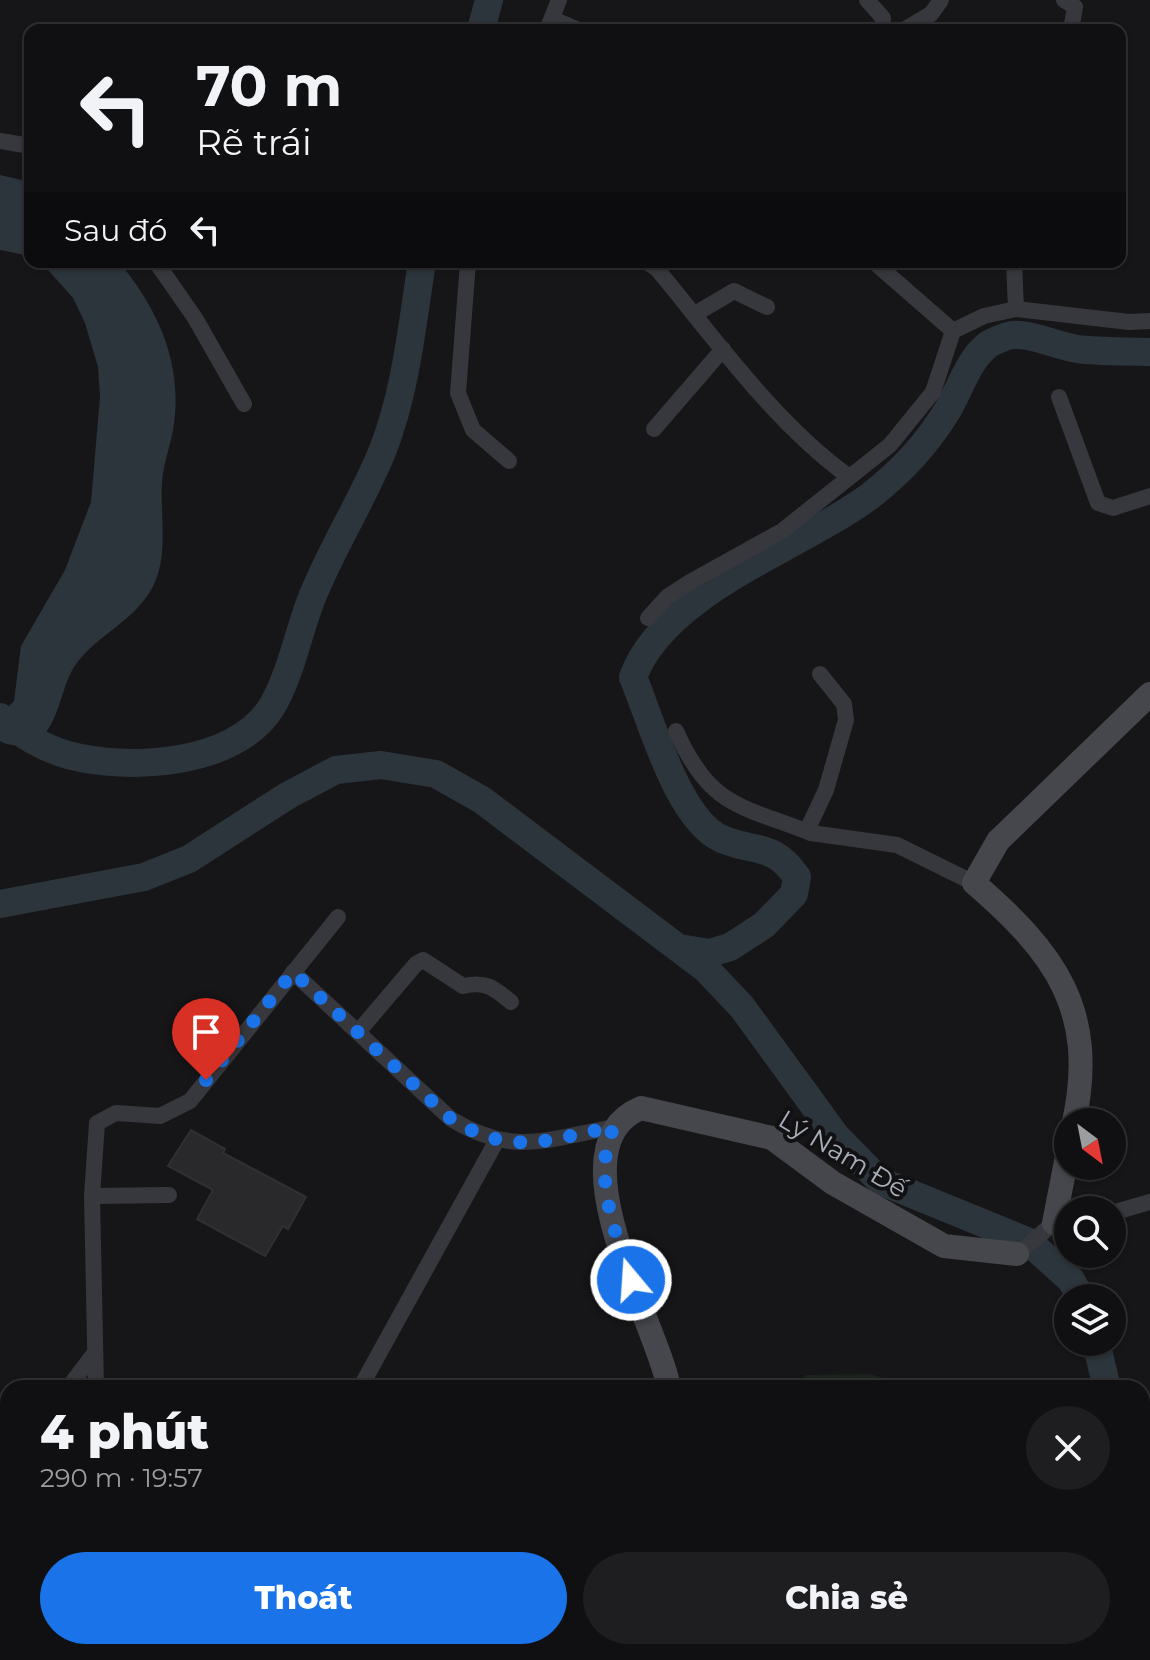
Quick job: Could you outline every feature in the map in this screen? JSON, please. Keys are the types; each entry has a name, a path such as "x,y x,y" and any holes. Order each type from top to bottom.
{"street":[{"path":"550,24 559,0"},
{"path":"867,0 883,18 882,24"},
{"path":"914,24 931,14 941,0"},
{"path":"1064,0 1075,7 1072,24"},
{"path":"0,141 24,145"},
{"path":"160,268 195,318 244,404"},
{"path":"468,268 458,393 473,430 509,461"},
{"path":"656,268 723,349 826,460 848,476"},
{"path":"881,268 953,331"},
{"path":"1014,268 1016,309"},
{"path":"695,314 734,291 767,307"},
{"path":"648,618 667,597 690,582 782,531 890,445 933,392 953,331 984,316 1016,309 1129,322 1150,321"},
{"path":"654,429 723,349"},
{"path":"1059,397 1098,503 1113,508 1150,496"},
{"path":"811,833 810,824 826,790 846,720 844,704 820,674"},
{"path":"974,883 998,841 1150,694"},
{"path":"676,731 692,766 708,787 729,801 811,833 897,845 974,883 1040,945 1064,986 1081,1033 1081,1089 1077,1108"},
{"path":"95,1380 92,1196 97,1123 116,1113 160,1116 190,1101 338,917"},
{"path":"358,1032 416,964 423,960 463,986 482,982 490,985 511,1002"},
{"path":"293,972 451,1119 478,1135 516,1145 614,1127 605,1160 613,1224 666,1380"},
{"name":"Lý Nam Đế","path":"614,1127 629,1113 641,1108 656,1108 772,1138 833,1183 944,1246 1017,1254 1054,1227"},
{"path":"364,1380 497,1140"},
{"path":"92,1196 169,1195"},
{"path":"1126,1209 1150,1202"},
{"path":"74,1380 93,1355"}],"shaded area":[{"path":"0,175 24,181 24,255 0,250"},
{"path":"46,268 124,268 157,319 165,340 175,384 175,406 163,476 161,563 142,603 74,667 46,732 31,743 15,745 0,741 0,705 9,706 14,701 21,646 65,570 91,502 100,397 98,367 85,323 73,298"},
{"path":"870,1374 889,1380 802,1380 806,1375"}],"building":[{"path":"191,1130 225,1149 223,1153 306,1197 288,1229 283,1226 265,1256 197,1219 213,1190 168,1166"}],"waterway":[{"path":"483,24 489,0"},
{"path":"0,717 15,729 59,752 119,763 178,759 206,753 232,742 254,727 278,696 319,581 382,452 403,382 421,268"},
{"path":"679,948 710,953 730,947 764,925 794,894 797,877 780,858 722,839 706,828 692,812 657,742 633,677 649,647 674,620 703,596 841,515 892,477 931,435 970,366 989,344 1007,336 1019,335 1077,349 1150,352"},
{"path":"0,904 144,877 189,859 287,796 336,770 381,765 436,774 482,800 706,969 742,1007 836,1136 880,1181 1029,1242 1073,1284"},
{"path":"1099,1356 1105,1380"}],"route":[{"path":"206,1080 293,972 451,1119 478,1135 516,1145 614,1127 607,1143 605,1160 608,1192 613,1224 631,1280"}]}
